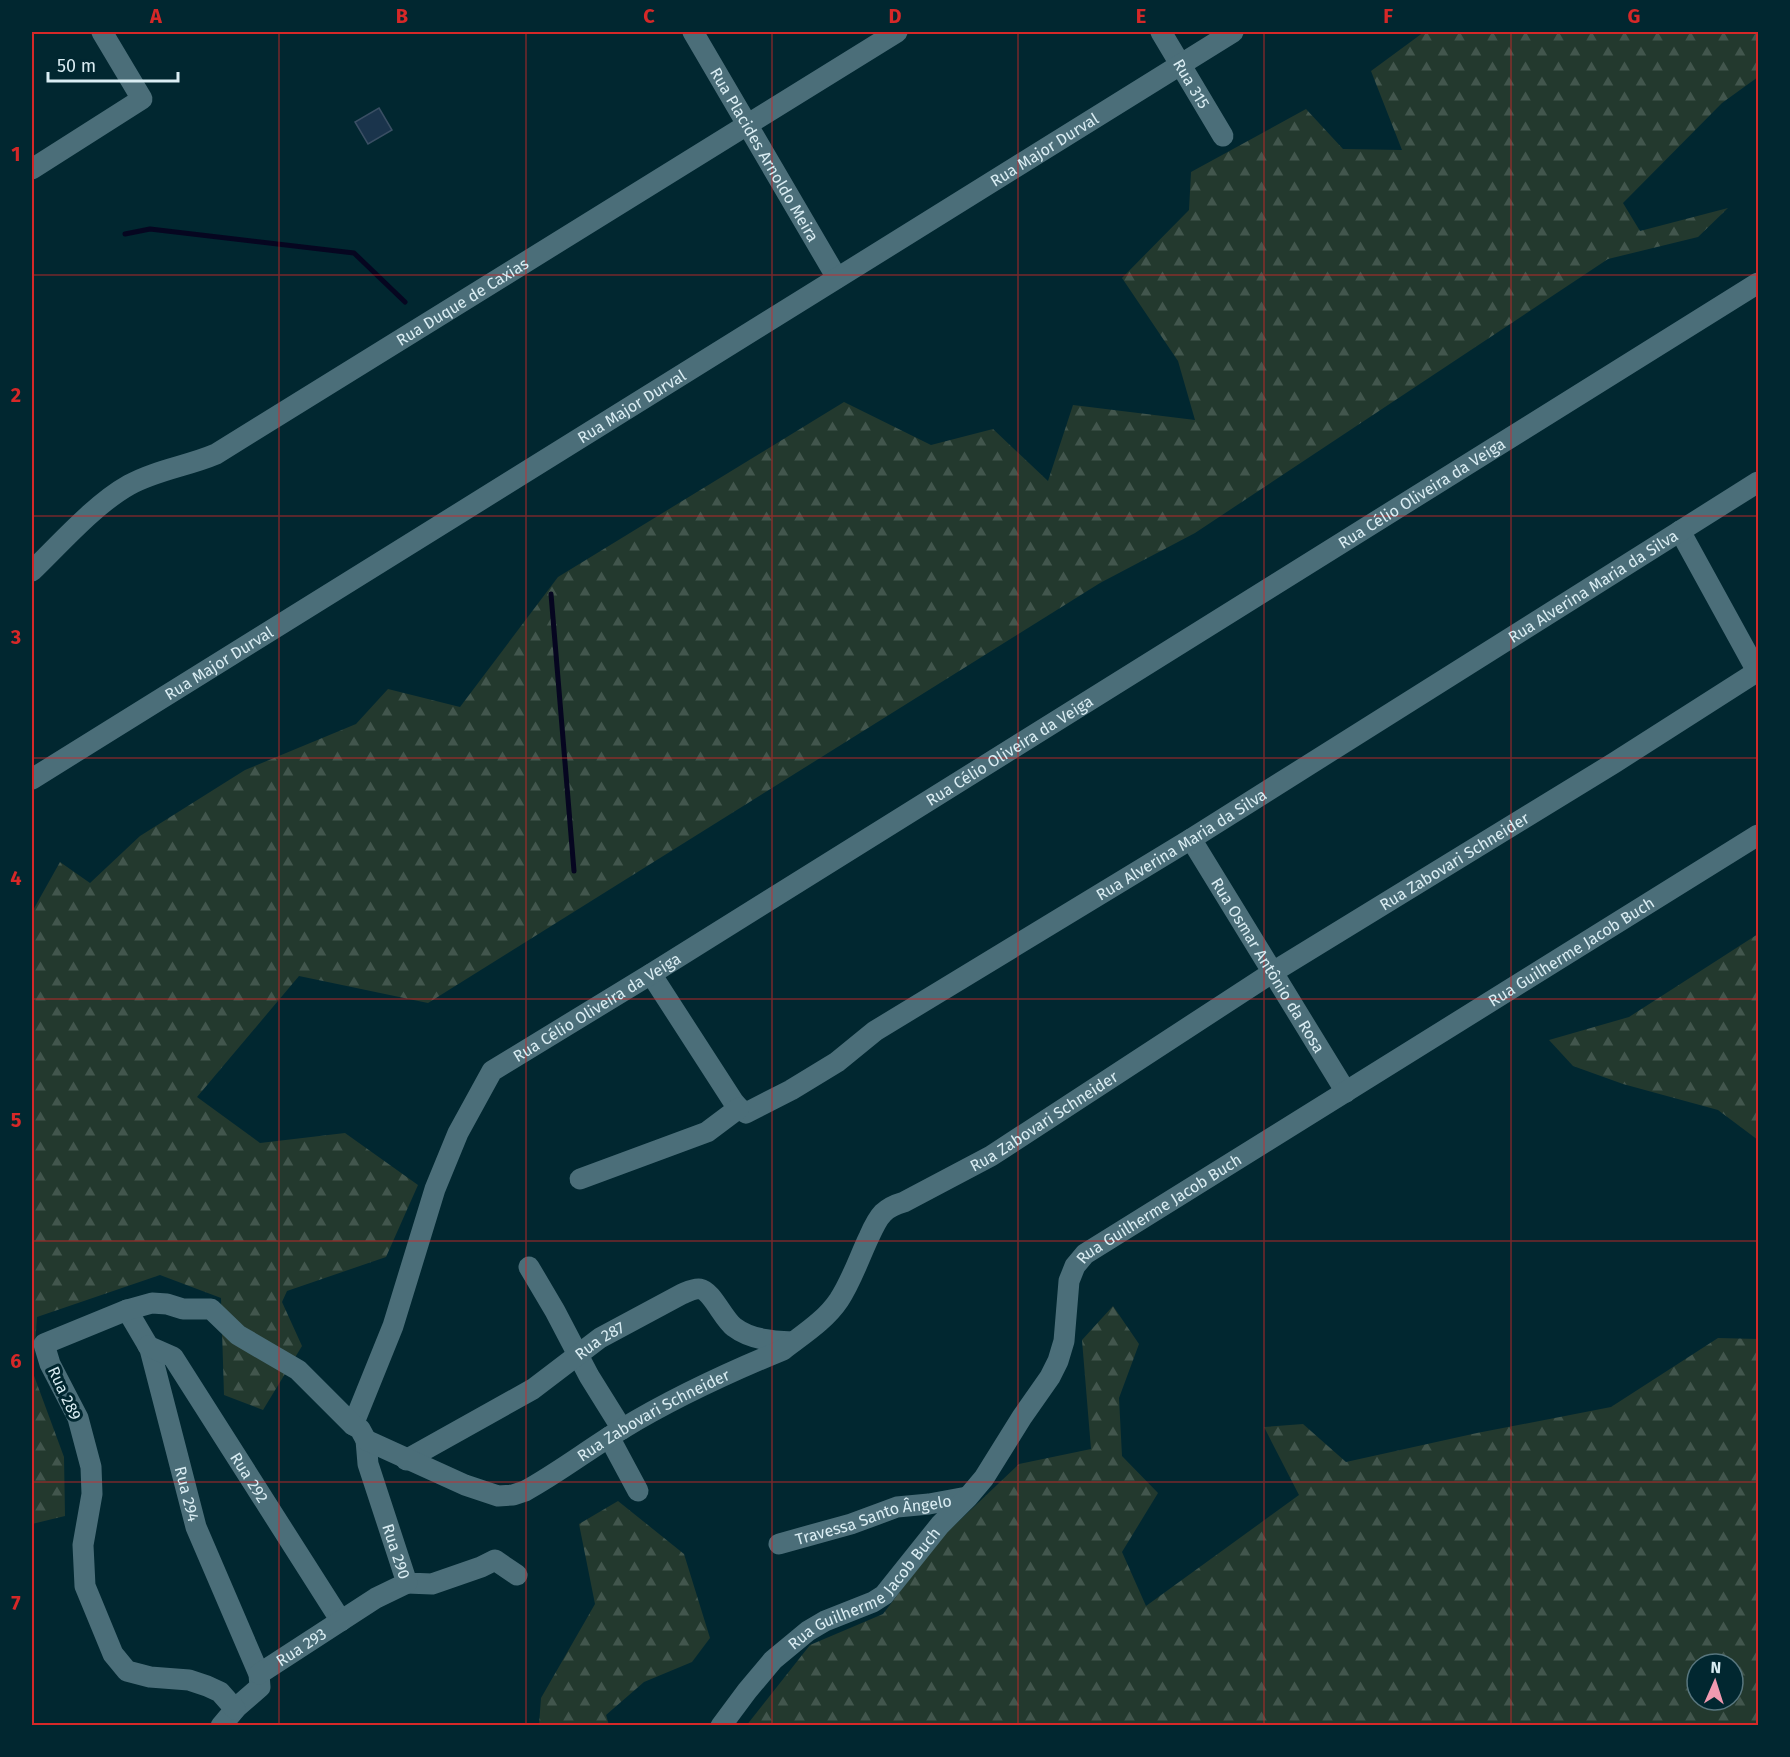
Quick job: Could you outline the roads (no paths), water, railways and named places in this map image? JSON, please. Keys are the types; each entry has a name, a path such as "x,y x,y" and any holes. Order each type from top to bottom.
{"street":[{"path":"32,170 142,99 102,32"},
{"name":"Rua Placides Arnoldo Meira","path":"693,32 837,278"},
{"name":"Rua Duque de Caxias","path":"32,570 95,511 128,486 144,478 216,454 897,32"},
{"name":"Rua 315","path":"1161,32 1223,136"},
{"name":"Rua Major Durval","path":"32,779 1233,32"},
{"name":"Rua Célio Oliveira da Veiga","path":"359,1433 435,1189 458,1133 492,1071 1758,283"},
{"name":"Rua Alverina Maria da Silva","path":"739,1108 746,1113 791,1090 837,1062 875,1031 1191,839 1758,482"},
{"path":"1680,531 1758,672"},
{"name":"Rua Zabovari Schneider","path":"359,1433 406,1460 483,1492 498,1496 513,1495 537,1485 615,1433 690,1390 783,1350 828,1315 850,1280 877,1221 884,1212 991,1156 1273,972 1758,672"},
{"name":"Rua Guilherme Jacob Buch","path":"721,1725 773,1660 808,1631 884,1595 940,1525 984,1478 1058,1361 1064,1341 1069,1281 1075,1266 1086,1254 1758,835"},
{"name":"Rua Osmar Antônio da Rosa","path":"1191,839 1346,1092"},
{"path":"580,1179 707,1132 739,1108 651,974"},
{"path":"529,1267 579,1353 638,1491"},
{"name":"Rua 287","path":"406,1460 532,1389 600,1338 693,1290 700,1289 708,1293 733,1327 760,1340 793,1342"},
{"name":"Rua 289","path":"235,1709 220,1692 207,1686 189,1680 150,1677 127,1671 113,1654 85,1586 83,1545 92,1494 91,1467 78,1418 50,1364 44,1344 127,1310 152,1303 167,1304 183,1310 211,1309 238,1335 298,1370 359,1433"},
{"name":"Rua 294","path":"127,1310 148,1346 196,1527 259,1674"},
{"name":"Rua 292","path":"148,1346 173,1357 340,1621"},
{"name":"Rua 290","path":"359,1433 407,1583 432,1584 495,1560 517,1575"},
{"name":"Travessa Santo Ângelo","path":"779,1544 851,1524 897,1507 968,1497"},
{"name":"Rua 293","path":"259,1674 376,1598 407,1583"},
{"path":"221,1725 260,1687 259,1674"}],"waterway":[{"path":"125,234 150,229 354,253 405,302"},
{"path":"551,594 574,871"}]}
